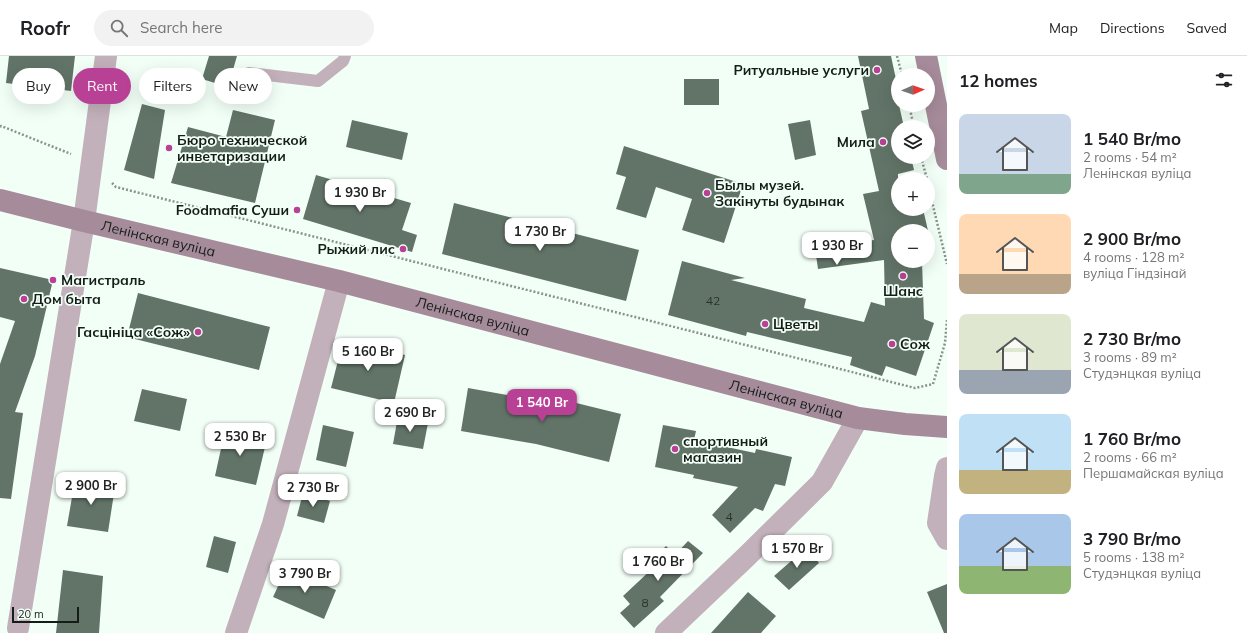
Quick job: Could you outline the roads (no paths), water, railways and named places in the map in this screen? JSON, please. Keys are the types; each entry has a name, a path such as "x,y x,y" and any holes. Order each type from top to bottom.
{"main road":[{"path":"926,56 947,160"},
{"name":"Ленінская вуліца","path":"0,200 339,281 858,418 947,427"}],"street":[{"path":"14,631 84,221 106,56"},
{"path":"236,633 273,524 339,281"},
{"path":"666,633 822,482 858,418"},
{"path":"947,468 938,523 947,538"}],"lane":[{"path":"272,76 318,81 343,61 345,56"}],"place":[{"name":"Ритуальные услуги","path":"877,70"},
{"name":"Мила","path":"883,142"},
{"name":"Бюро технической инветаризации","path":"169,148"},
{"name":"Былы музей. Закінуты будынак","path":"707,193"},
{"name":"Foodmafia Суши","path":"297,210"},
{"name":"Рыжий лис","path":"403,249"},
{"name":"Шанс","path":"903,276"},
{"name":"Магистраль","path":"53,280"},
{"name":"Дом быта","path":"24,299"},
{"name":"Цветы","path":"765,324"},
{"name":"Гасцініца «Сож»","path":"198,332"},
{"name":"Сож","path":"892,344"},
{"name":"спортивный магазин","path":"675,449"}]}
